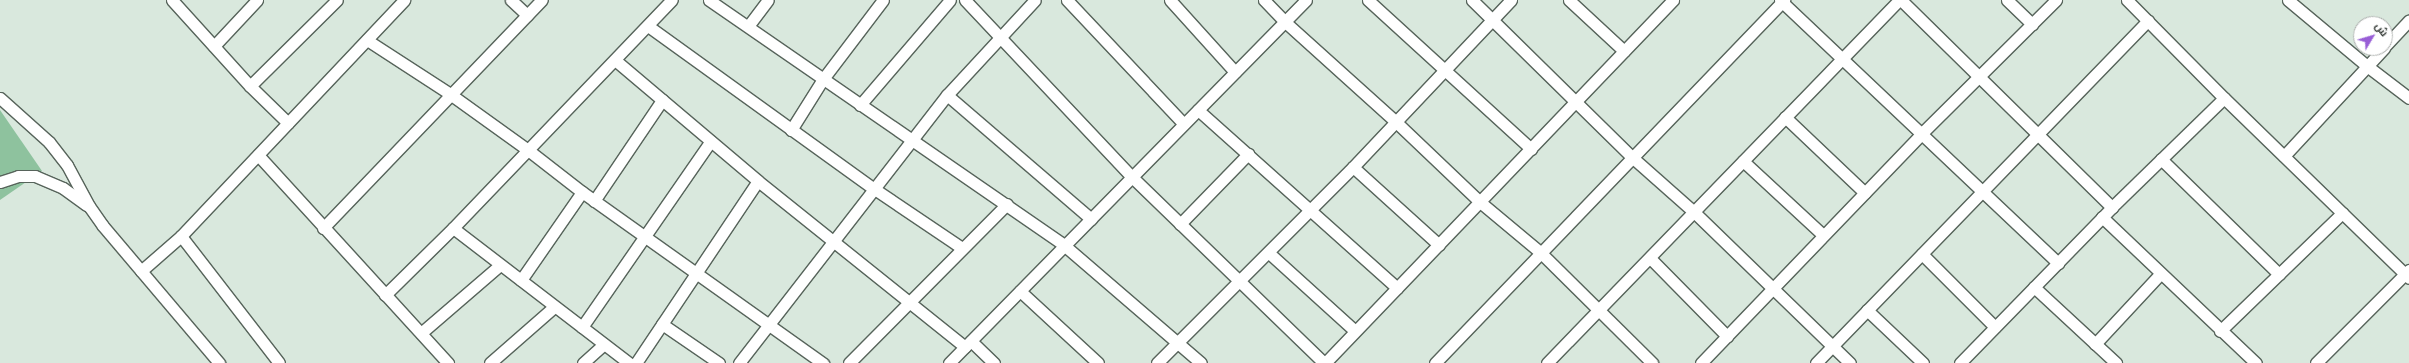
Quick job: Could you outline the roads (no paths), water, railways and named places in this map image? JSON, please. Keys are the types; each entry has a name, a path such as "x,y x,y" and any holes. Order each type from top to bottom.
{"street":[{"path":"173,0 250,86 288,123"},
{"path":"214,46 257,0"},
{"path":"250,86 336,0"},
{"path":"141,271 181,236 404,0"},
{"path":"511,0 528,15"},
{"path":"323,228 450,94 542,0"},
{"path":"385,295 453,228 672,0"},
{"path":"709,0 749,25 860,105 1007,204 1065,246 1201,363"},
{"path":"749,25 768,0"},
{"path":"790,130 823,79 883,0"},
{"path":"860,105 950,0"},
{"path":"965,0 1001,36 1132,177 1324,363 1577,102 1624,51 1666,2"},
{"path":"739,363 834,242 873,188 947,95 1035,0"},
{"path":"1067,0 1184,124"},
{"path":"1170,0 1236,72"},
{"path":"1264,0 1284,22 1396,122 1480,202 1540,252 1652,363"},
{"path":"949,363 1306,0"},
{"path":"1368,0 1443,71 1531,149"},
{"path":"1472,0 1633,158 1694,212 1850,363"},
{"path":"1157,363 1269,253 1353,167 1511,0"},
{"path":"1569,0 1624,51"},
{"path":"1551,362 1785,117 1900,0 1979,78 2037,132 2112,207"},
{"path":"2007,0 2032,24"},
{"path":"1701,363 1922,133 2056,0"},
{"path":"2288,0 2367,66 2409,98"},
{"path":"1436,363 1540,252 1633,158 1782,1 1841,59 1983,190 2058,263"},
{"path":"2135,2 2148,20 2224,98 2342,213 2408,274 2316,363"},
{"path":"1816,363 1922,254 2037,132 2148,20"},
{"path":"2393,37 2409,20"},
{"path":"648,26 790,130 962,248"},
{"path":"367,40 450,94 528,150 594,201 697,272 823,363"},
{"path":"2284,156 2376,56"},
{"path":"615,60 758,181 834,242 909,301 994,363"},
{"path":"947,95 1091,219"},
{"path":"0,98 49,142 67,165 89,206 141,271 219,363"},
{"path":"1960,363 2102,217 2224,98"},
{"path":"594,201 662,100"},
{"path":"1198,110 1397,288"},
{"path":"1785,117 1865,193"},
{"path":"582,327 711,141"},
{"path":"1180,224 1248,154"},
{"path":"258,155 323,228 448,363"},
{"path":"2161,159 2279,274"},
{"path":"1743,161 1823,235"},
{"path":"1353,167 1439,244"},
{"path":"0,182 18,176 35,176 63,188 89,206"},
{"path":"636,363 758,181"},
{"path":"520,280 582,192"},
{"path":"849,363 1007,204"},
{"path":"2220,331 2342,213"},
{"path":"2102,217 2220,331 2256,363"},
{"path":"453,228 554,307 629,363"},
{"path":"181,236 279,363"},
{"path":"1269,253 1355,331"},
{"path":"1922,254 1995,327"},
{"path":"1650,258 1727,336"},
{"path":"420,333 500,265"},
{"path":"2095,344 2160,274"},
{"path":"2034,287 2116,363"},
{"path":"1020,291 1098,363"},
{"path":"490,363 554,307"},
{"path":"1867,310 1923,363"},
{"path":"662,324 719,363"},
{"path":"583,363 604,344"}]}
